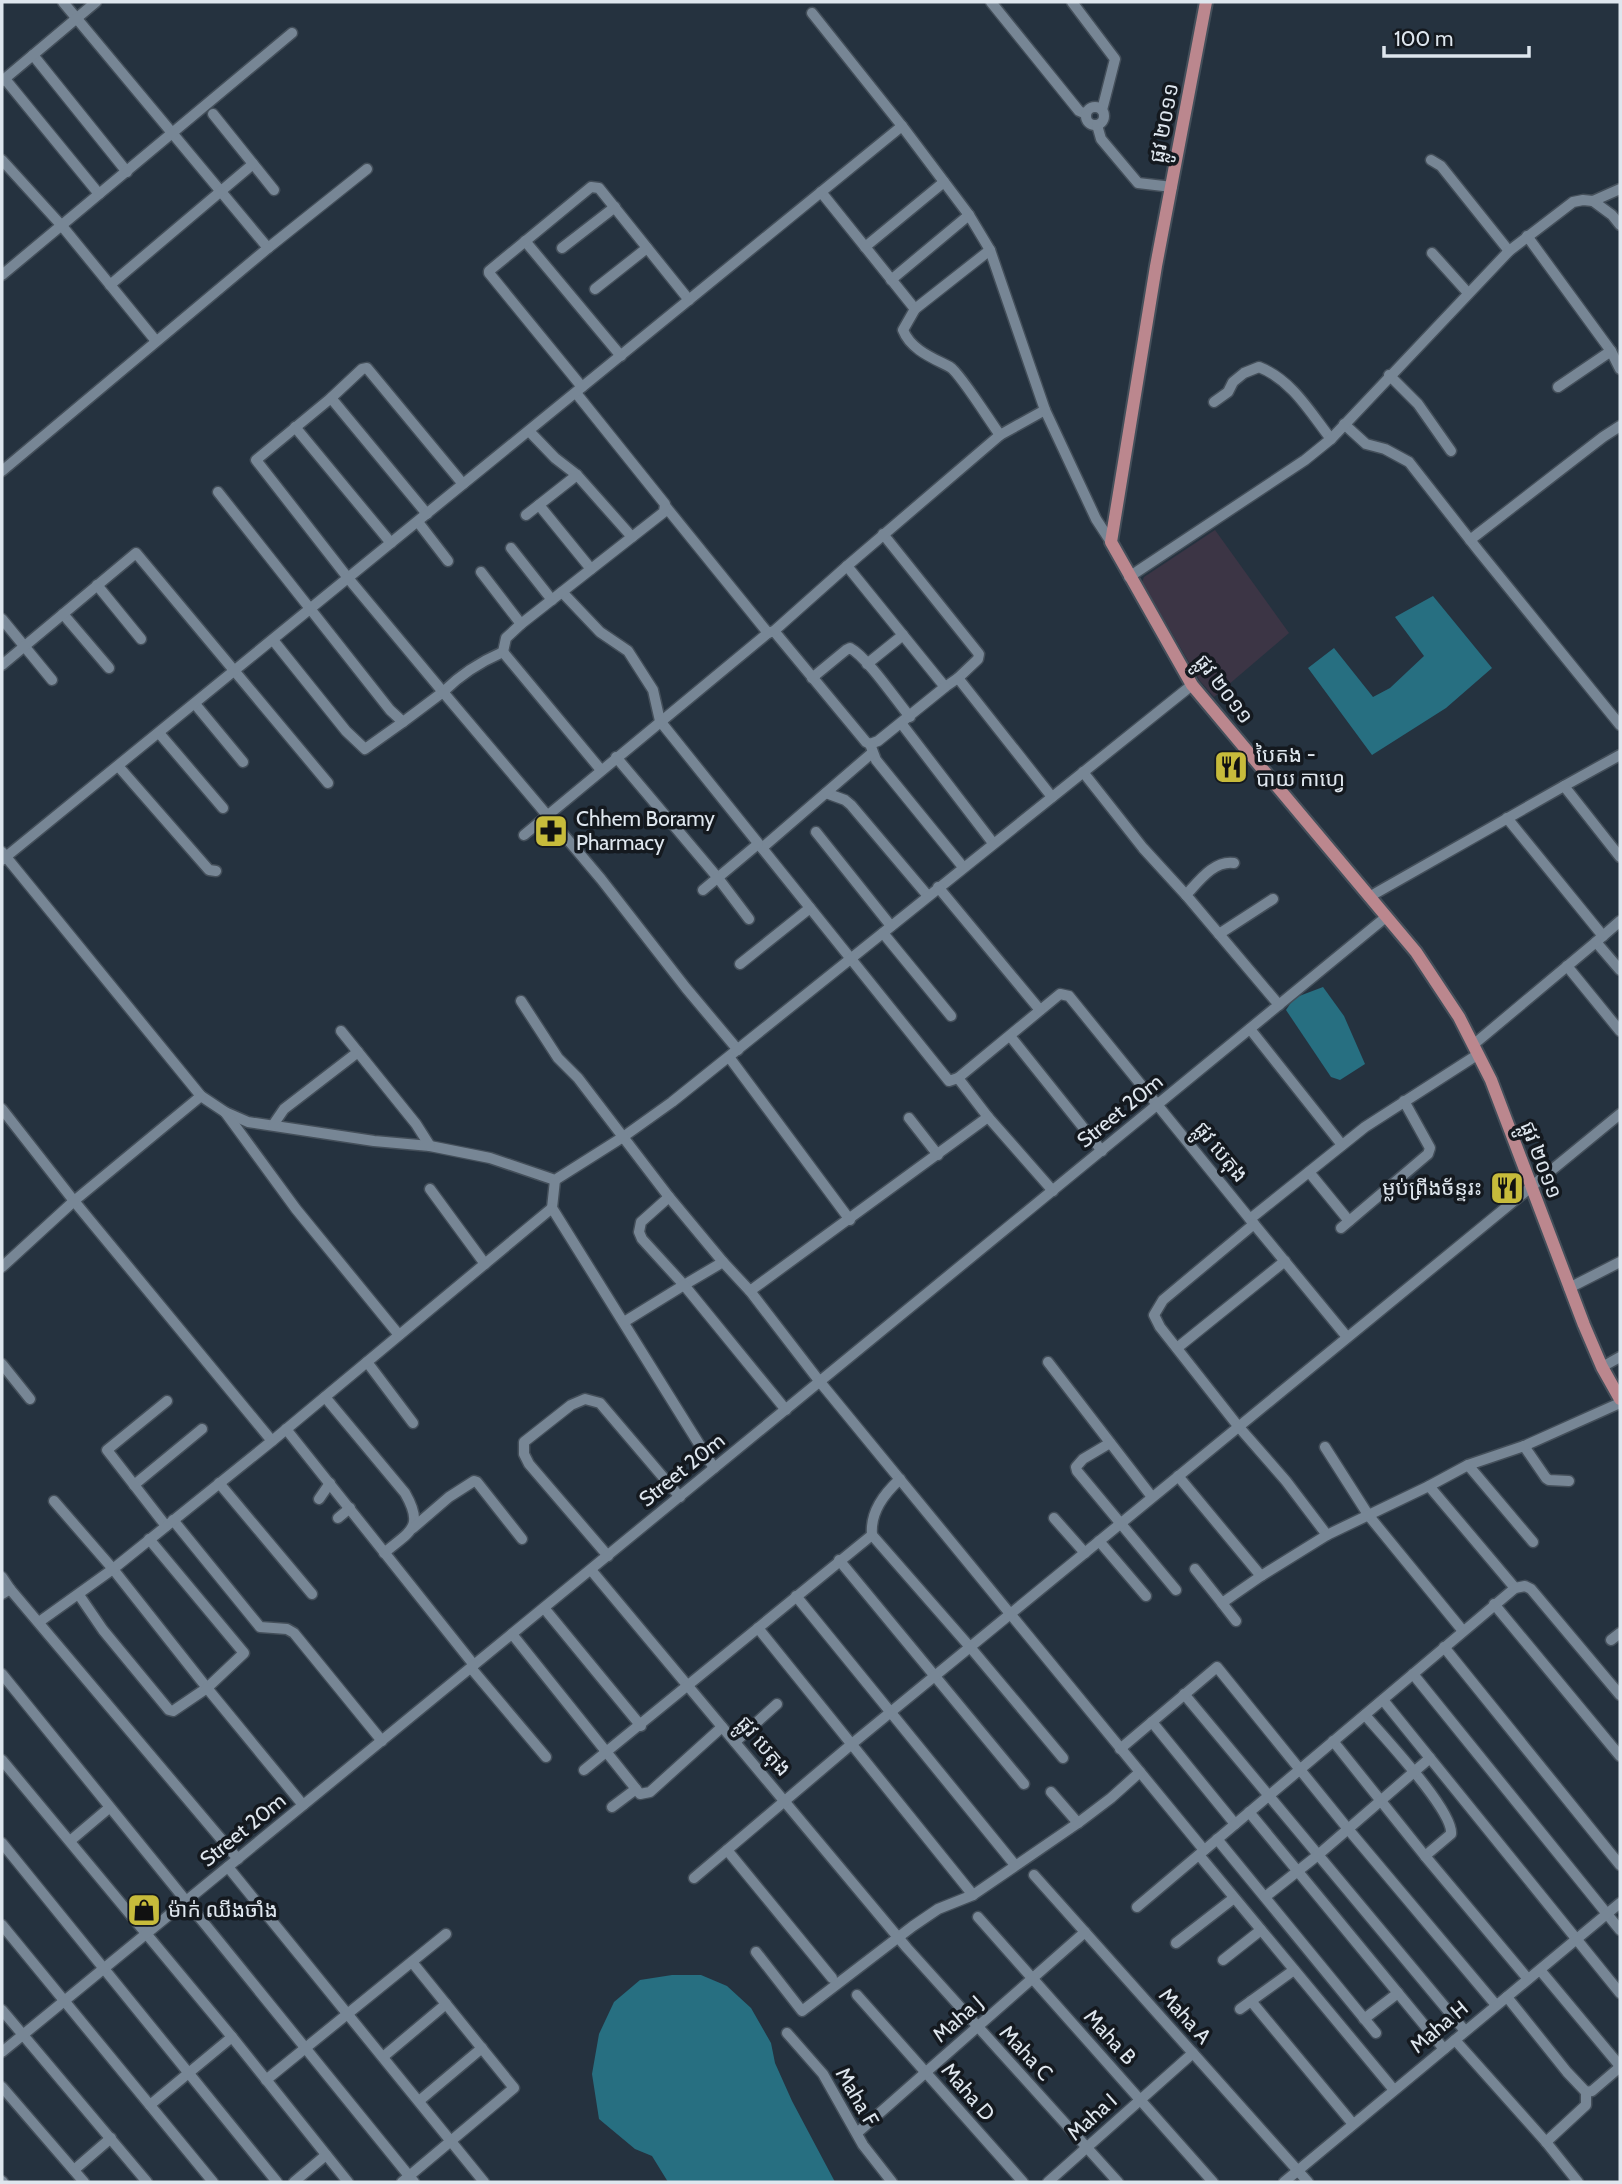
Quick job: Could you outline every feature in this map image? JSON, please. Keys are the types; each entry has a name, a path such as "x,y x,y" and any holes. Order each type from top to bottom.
{"main road":[{"name":"ផ្លូវ ២០១១","path":"1206,2 1156,266 1111,542 1192,685 1423,963 1459,1017 1491,1080 1569,1288 1602,1367 1620,1401"}],"street":[{"path":"62,2 268,248"},
{"path":"96,2 3,80 100,194"},
{"path":"991,2 1079,111 1086,114"},
{"path":"1072,2 1115,59 1102,110 1104,119 1097,125"},
{"path":"812,13 944,181 990,250 1045,410 1096,519 1111,542"},
{"path":"2,275 292,33"},
{"path":"33,55 127,172"},
{"path":"1097,125 1088,123 1086,114 1088,109 1094,106 1102,110"},
{"path":"213,114 274,190"},
{"path":"1097,125 1101,139 1138,183 1171,187"},
{"path":"555,1180 489,1158 430,1146 374,1141 248,1122 225,1112 201,1096 3,857 119,766 902,126"},
{"path":"2,160 62,226 156,341"},
{"path":"1431,160 1441,166 1509,251"},
{"path":"110,285 253,164"},
{"path":"2,471 268,248 367,169"},
{"path":"865,247 944,181"},
{"path":"689,300 599,188 592,187 489,271 666,507 871,748 876,760 963,867"},
{"path":"1129,576 1305,460 1331,439 1468,293 1527,236 1573,202 1593,201 1620,189"},
{"path":"821,192 915,309"},
{"path":"1593,201 1612,215 1620,225"},
{"path":"562,248 615,207"},
{"path":"891,280 969,215"},
{"path":"1527,236 1611,351 1620,369"},
{"path":"524,241 621,356"},
{"path":"595,289 647,247"},
{"path":"990,250 915,309 903,328 904,334 926,355 956,372 1000,435"},
{"path":"1432,253 1468,293"},
{"path":"1558,387 1611,351"},
{"path":"1214,402 1228,392 1233,382 1244,373 1259,367 1271,372 1297,395 1331,439"},
{"path":"463,484 367,368 362,369 256,460 348,578 601,879 686,988 850,1220"},
{"path":"1389,375 1418,404 1451,451"},
{"path":"331,398 427,514"},
{"path":"524,835 771,632 1000,435 1045,410"},
{"path":"1344,424 1366,444 1385,449 1409,462 1620,725"},
{"path":"1470,540 1620,425"},
{"path":"295,428 391,543"},
{"path":"529,430 555,458 577,475 632,537"},
{"path":"526,515 577,475"},
{"path":"218,492 390,710 403,722"},
{"path":"539,505 592,569"},
{"path":"503,652 506,638 521,624 664,512 666,507"},
{"path":"418,522 448,561"},
{"path":"703,890 826,793 874,744 978,659 979,654 883,534"},
{"path":"511,548 552,600"},
{"path":"2,665 136,553 328,783"},
{"path":"846,566 945,687"},
{"path":"481,572 521,624"},
{"path":"97,585 141,639"},
{"path":"562,592 600,632 628,651 653,690 660,721 949,1081 958,1079 1040,1010 938,887"},
{"path":"63,614 109,668"},
{"path":"2,619 52,680"},
{"path":"867,664 903,635"},
{"path":"273,640 346,731 365,749 477,664 503,652"},
{"path":"812,678 850,648 855,651 867,664 993,843"},
{"path":"503,652 601,770"},
{"path":"958,678 1052,797"},
{"path":"555,1180 672,1102 1192,685"},
{"path":"194,704 243,762"},
{"path":"159,733 223,808"},
{"path":"1369,897 1620,755"},
{"path":"617,757 749,919"},
{"path":"119,766 209,870 216,871"},
{"path":"1083,772 1143,848 1279,1005"},
{"path":"1564,786 1620,857"},
{"path":"826,793 851,805 928,896"},
{"path":"1507,818 1620,970"},
{"path":"816,832 951,1016"},
{"path":"1186,895 1218,864 1225,861 1234,863"},
{"path":"1219,934 1273,899"},
{"path":"740,964 810,908"},
{"name":"Street 20m","path":"2,2052 1386,917"},
{"path":"1327,1535 1160,1327 1154,1315 1163,1300 1309,1172 1342,1145 1475,1050 1567,966 1619,924"},
{"path":"1567,966 1620,1031"},
{"name":"ផ្លូវ បេតុង","path":"1040,1010 1060,994 1069,996 1347,1337"},
{"path":"521,1001 558,1058 578,1077 669,1197 750,1291 820,1382 1140,1772 1234,1898 1394,2090"},
{"path":"1250,1030 1342,1145"},
{"path":"341,1031 416,1124 430,1146"},
{"path":"1010,1036 1102,1151"},
{"path":"274,1125 284,1109 358,1052"},
{"path":"958,1079 1053,1191"},
{"path":"2,1267 75,1201 201,1096"},
{"path":"1309,1172 1345,1225 1428,1154 1430,1147 1404,1101"},
{"path":"2,1109 272,1441"},
{"path":"225,1112 296,1209 399,1335"},
{"path":"694,1878 891,1712 1620,1114"},
{"path":"750,1291 988,1117"},
{"path":"909,1118 938,1156"},
{"path":"555,1180 552,1208 714,1468"},
{"path":"430,1189 485,1264"},
{"path":"669,1197 641,1222 639,1231 642,1240 684,1285 786,1410"},
{"path":"39,1622 113,1569 272,1441 552,1208"},
{"path":"1177,1348 1285,1261"},
{"path":"624,1322 723,1262"},
{"path":"1569,1288 1620,1262"},
{"path":"1602,1367 1620,1357"},
{"path":"367,1362 413,1423"},
{"path":"1048,1362 1152,1497"},
{"path":"2,1364 30,1399"},
{"path":"325,1396 405,1493 414,1509 416,1520 410,1531"},
{"path":"608,1556 529,1464 524,1454 524,1442 571,1405 584,1399 600,1403 680,1497"},
{"path":"167,1401 107,1450 134,1485 260,1627 287,1629 294,1633 382,1741"},
{"path":"1222,1603 1327,1535 1468,1465 1524,1446 1620,1401"},
{"path":"134,1485 202,1429"},
{"path":"286,1429 546,1758"},
{"path":"1110,1443 1076,1466 1080,1476 1122,1522 1176,1590"},
{"path":"1524,1446 1546,1478 1569,1481"},
{"path":"1325,1447 1369,1516 1463,1631"},
{"path":"1468,1465 1533,1542"},
{"path":"1178,1476 1261,1576"},
{"path":"900,1479 882,1498 871,1524 872,1535 1063,1758"},
{"path":"384,1553 449,1497 474,1481 522,1539"},
{"path":"219,1483 312,1594"},
{"path":"319,1499 330,1483"},
{"path":"1429,1486 1515,1588"},
{"path":"54,1501 113,1569 303,1805"},
{"path":"338,1518 350,1508"},
{"path":"1055,1518 1085,1553"},
{"path":"584,1770 872,1535"},
{"path":"79,1595 103,1630 169,1710 173,1711 207,1688 244,1653 149,1539"},
{"path":"1099,1541 1146,1596"},
{"path":"839,1560 1024,1784"},
{"path":"1195,1569 1236,1621"},
{"name":"ផ្លូវ បេតុង","path":"591,1570 907,1948"},
{"path":"2,1577 6,1591 39,1622 238,1859"},
{"path":"1137,1907 1515,1588 1525,1586 1531,1589 1620,1695"},
{"path":"796,1596 1014,1866"},
{"path":"1494,1604 1620,1756"},
{"path":"544,1608 640,1726"},
{"path":"758,1628 973,1895"},
{"path":"1611,1640 1620,1633"},
{"path":"512,1634 640,1794 650,1792 722,1727"},
{"path":"1444,1647 1620,1865"},
{"path":"1120,1749 1217,1667 1496,2005"},
{"path":"2,1674 408,2180 514,2088 412,1962"},
{"path":"1413,1674 1620,1930"},
{"path":"1184,1694 1465,2031"},
{"path":"1383,1700 1620,1993"},
{"path":"735,1742 777,1704"},
{"path":"1365,1715 1444,1812 1452,1829 1451,1834 1425,1856"},
{"path":"1152,1722 1235,1824"},
{"path":"1332,1741 1528,1979"},
{"path":"1265,1897 1430,1758"},
{"path":"2,1760 232,2037 348,2182"},
{"path":"756,1952 802,2011 913,1926 938,1909 973,1895 1078,1823 1140,1772"},
{"path":"612,1807 636,1790"},
{"path":"1051,1792 1078,1823"},
{"path":"69,1841 109,1808"},
{"path":"1249,1812 1444,2049"},
{"path":"1217,1839 1376,2033"},
{"path":"2,1843 278,2182"},
{"path":"727,1850 832,1978"},
{"path":"228,1867 484,2182"},
{"name":"Maha A","path":"1034,1875 1308,2182"},
{"path":"1176,1943 1234,1898"},
{"name":"Maha H","path":"1284,2182 1620,1903"},
{"name":"Maha B","path":"978,1917 1213,2182"},
{"path":"2,1925 213,2182"},
{"path":"1223,1960 1261,1930"},
{"name":"Maha J","path":"857,2133 1085,1932"},
{"path":"267,2080 446,1934"},
{"name":"Maha C","path":"907,1948 1118,2182"},
{"path":"1240,2010 1294,1970"},
{"path":"1540,1970 1620,2066 1592,2091 1586,2092"},
{"path":"1364,2019 1398,1993"},
{"name":"Maha D","path":"857,1995 1023,2182"},
{"path":"1507,1997 1574,2081 1586,2092 1586,2105 1546,2142"},
{"path":"1251,2001 1353,2124"},
{"path":"383,2057 446,2004"},
{"path":"2,2010 147,2182"},
{"name":"Maha F","path":"787,2033 823,2074 857,2133 892,2182"},
{"path":"150,2105 232,2037"},
{"path":"1455,2040 1578,2182"},
{"path":"419,2101 482,2048"},
{"name":"Maha I","path":"1048,2182 1193,2053"},
{"path":"2,2087 84,2182"},
{"path":"74,2170 111,2138"},
{"path":"294,2182 326,2155"}],"shaded area":[{"path":"1215,530 1289,633 1214,697 1200,681 1142,582 1144,577"}],"water":[{"path":"1433,596 1492,668 1446,708 1372,755 1308,668 1334,648 1373,697 1390,688 1424,656 1395,617"},
{"path":"1323,987 1344,1016 1365,1064 1340,1080 1331,1077 1286,1010 1294,998"},
{"path":"672,1975 701,1975 727,1986 751,2008 771,2043 775,2063 792,2101 835,2182 668,2182 652,2156 635,2149 599,2119 592,2074 599,2034 614,2002 640,1980"}],"place":[{"name":"បៃតង - បាយ កាហ្វេ","path":"1231,767"},
{"name":"Chhem Boramy Pharmacy","path":"551,831"},
{"name":"ម្លប់ព្រីងច័ន្ទរះ","path":"1507,1188"},
{"name":"ម៉ាក់ ឈីងចាំង","path":"144,1910"}]}
